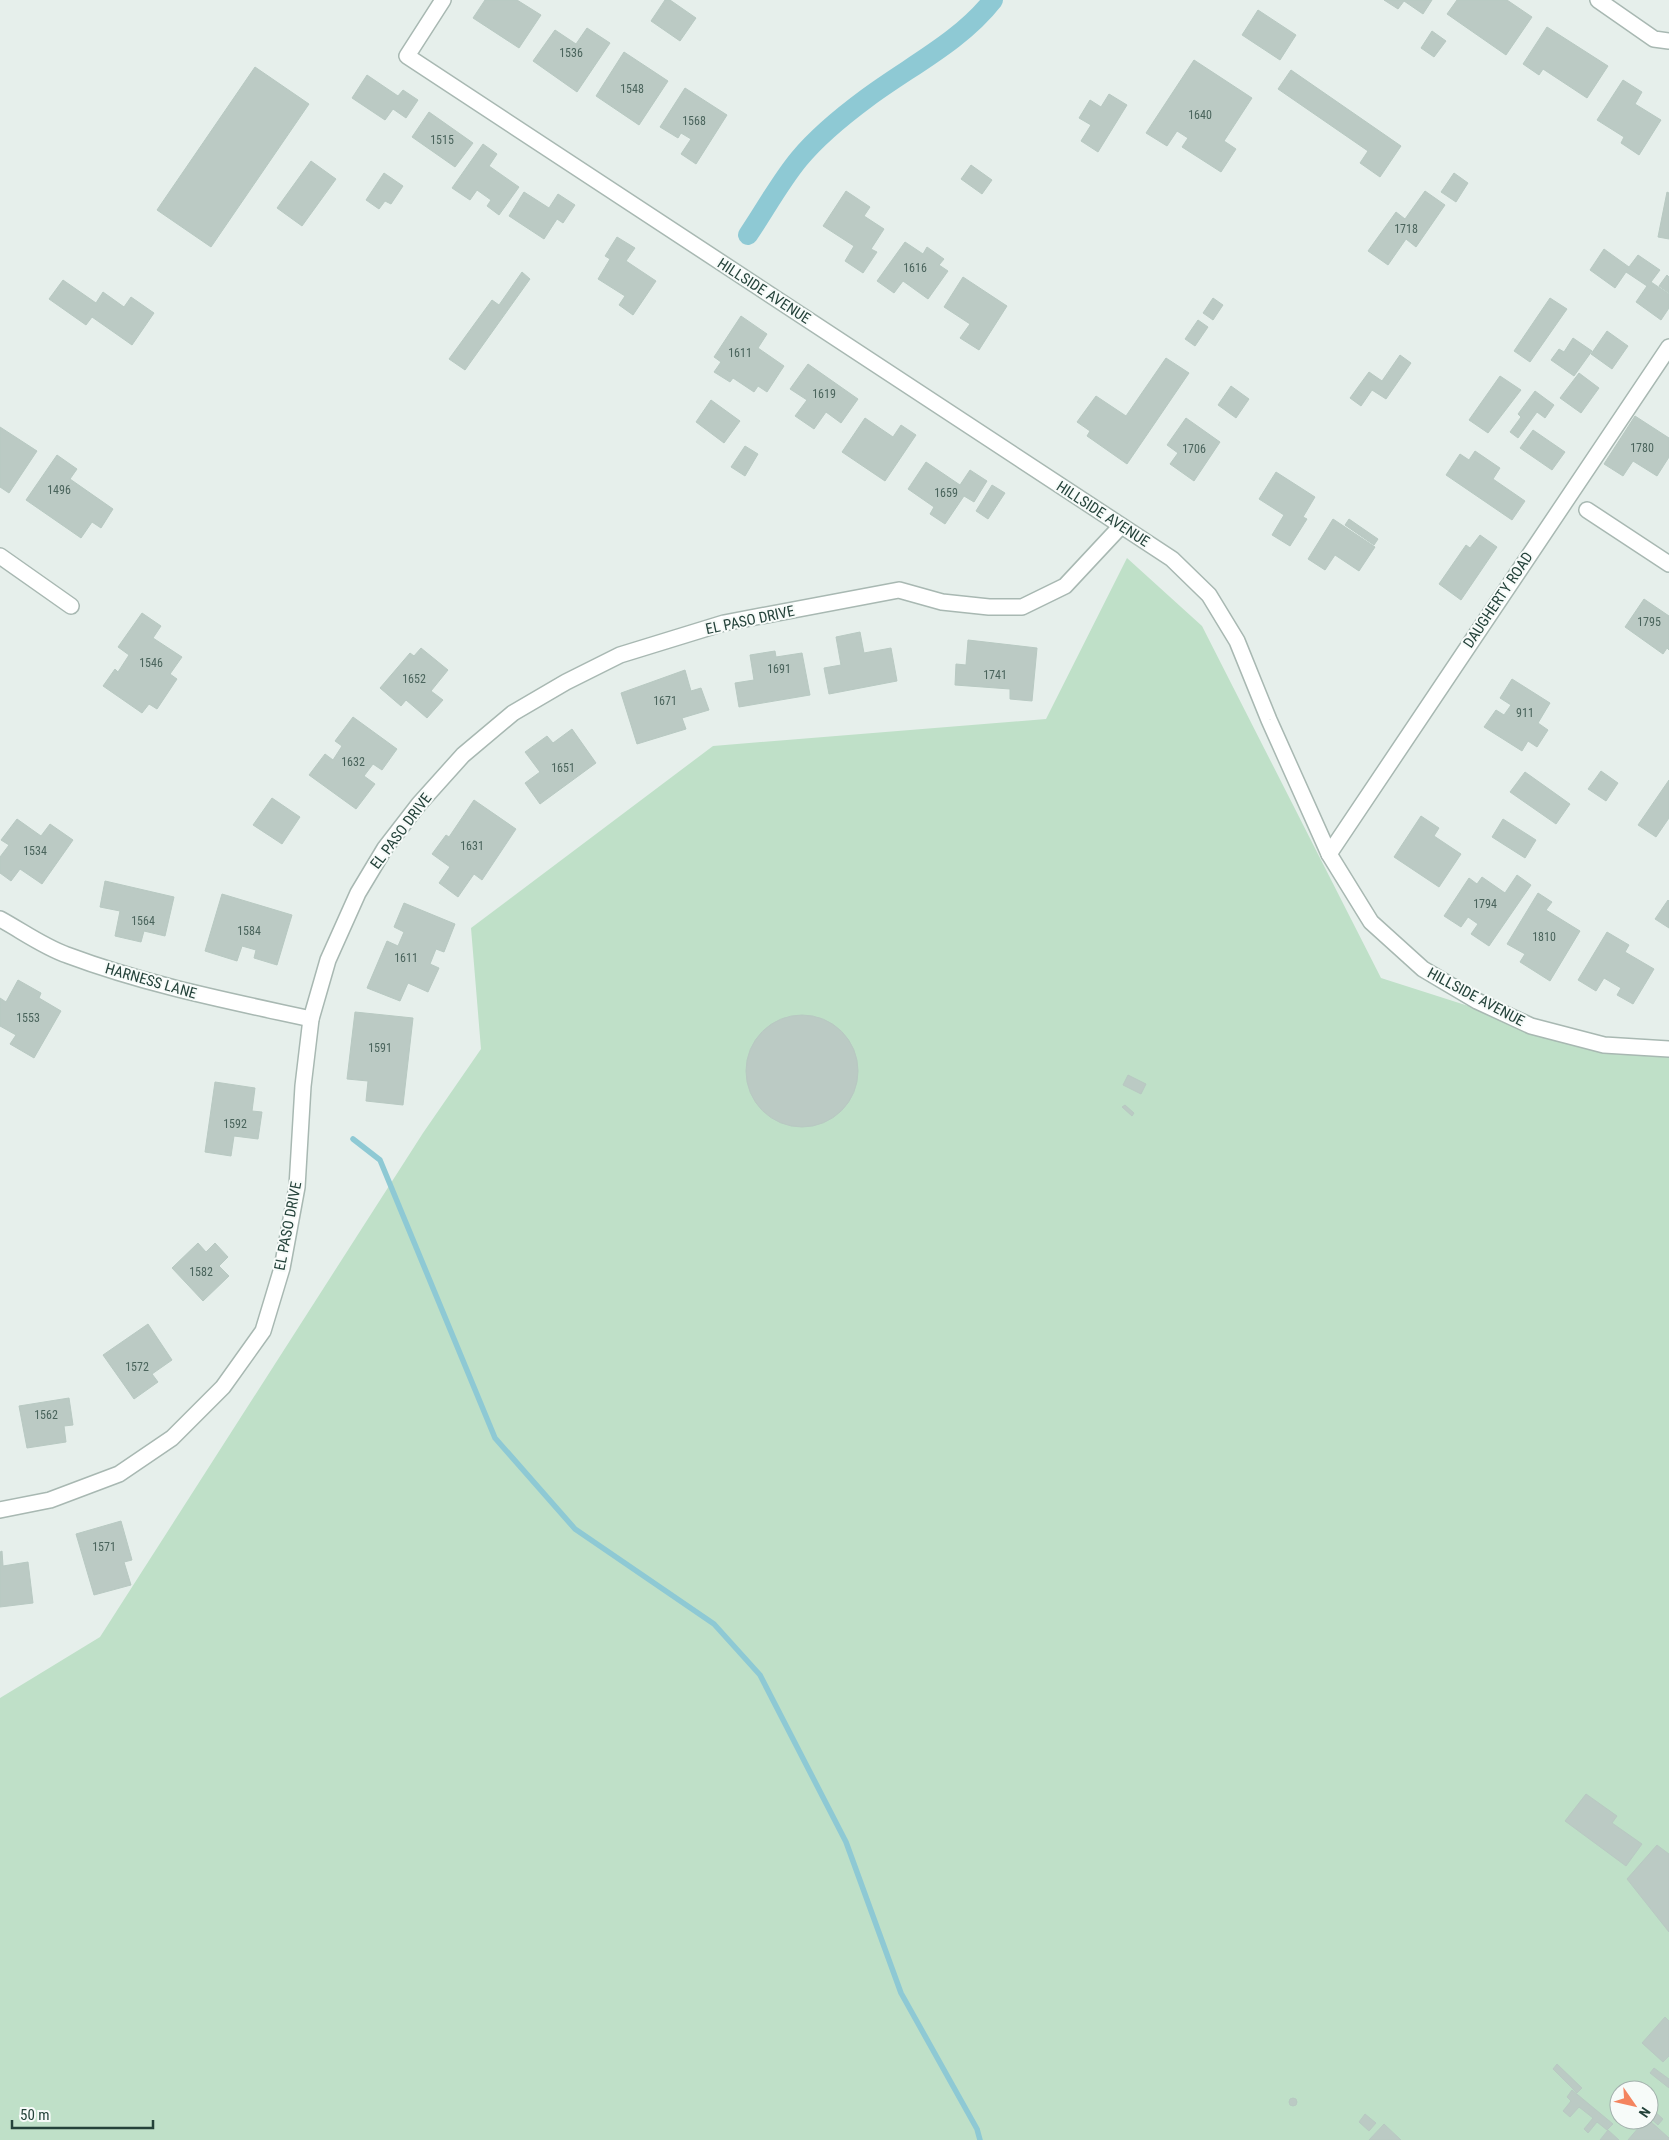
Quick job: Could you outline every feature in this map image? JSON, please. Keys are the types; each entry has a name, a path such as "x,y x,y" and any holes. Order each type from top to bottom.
{"street":[{"name":"HILLSIDE AVENUE","path":"443,0 407,56 1172,559 1209,595 1237,640 1269,720 1329,854 1371,922 1423,969 1477,1001 1531,1026 1604,1045 1669,1049"},
{"path":"1598,0 1654,39 1669,41"},
{"name":"DAUGHERTY ROAD","path":"1329,854 1669,347"},
{"path":"1587,510 1669,564"},
{"name":"EL PASO DRIVE","path":"0,1510 50,1500 120,1474 172,1438 223,1387 263,1331 282,1268 297,1187 303,1086 311,1019 328,960 358,892 384,848 463,755 513,712 566,682 620,655 724,623 899,590 942,602 1022,608 1065,586 1122,526"},
{"path":"0,556 71,606"},
{"name":"HARNESS LANE","path":"0,919 65,955 127,975 200,996 311,1019"}],"green space":[{"path":"1127,558 1202,626 1381,978 1531,1026 1669,1049 1669,2140 0,2140 0,1698 100,1637 423,1133 481,1049 471,928 713,746 1046,719"}],"building":[{"path":"485,0 517,0 541,15 519,48 473,18"},
{"path":"665,0 670,0 696,18 680,41 651,21"},
{"path":"1384,0 1432,0 1423,14 1404,1 1398,9"},
{"path":"1457,0 1507,0 1532,17 1506,55 1447,14"},
{"path":"1258,10 1296,35 1280,60 1242,35"},
{"path":"1547,27 1608,66 1587,98 1543,69 1539,75 1523,64"},
{"path":"587,28 610,43 577,92 533,61 555,30 576,44"},
{"path":"1432,31 1446,41 1434,57 1421,48"},
{"path":"624,52 668,81 639,125 596,96"},
{"path":"1194,60 1252,98 1224,141 1236,149 1221,172 1182,147 1188,138 1177,131 1167,146 1146,133"},
{"path":"255,67 309,104 211,247 157,210"},
{"path":"1291,70 1401,146 1380,177 1360,163 1368,151 1278,89"},
{"path":"367,75 398,96 403,90 418,100 406,118 393,109 385,120 352,98"},
{"path":"1623,80 1642,92 1635,104 1661,120 1639,155 1621,143 1624,137 1597,120"},
{"path":"685,88 727,115 696,164 681,154 691,139 681,133 678,138 660,127"},
{"path":"1109,94 1127,105 1098,152 1081,141 1091,125 1079,118 1090,100 1101,107"},
{"path":"429,112 473,143 455,167 412,137"},
{"path":"483,144 497,154 489,166 519,187 499,215 487,206 491,200 477,190 470,200 452,188"},
{"path":"311,161 336,179 302,226 277,208"},
{"path":"971,165 992,180 982,194 961,179"},
{"path":"384,173 403,186 391,204 385,201 379,209 366,200"},
{"path":"1454,173 1468,183 1456,202 1441,192"},
{"path":"846,191 870,207 864,216 884,229 871,249 877,252 863,273 845,261 854,246 823,226"},
{"path":"1425,191 1445,205 1416,247 1406,239 1388,265 1368,251 1396,212 1405,219"},
{"path":"524,192 549,208 558,194 575,205 563,223 557,219 544,239 509,216"},
{"path":"1667,192 1669,193 1669,239 1658,237"},
{"path":"617,237 635,248 626,261 656,281 633,315 619,305 625,296 598,279 610,259 605,256"},
{"path":"905,242 923,254 927,247 944,259 939,265 948,271 928,299 903,281 894,293 877,281"},
{"path":"1604,249 1629,267 1638,255 1660,270 1651,282 1669,294 1669,308 1661,320 1636,302 1647,286 1626,272 1615,288 1590,270"},
{"path":"522,272 530,279 465,370 449,359 492,300 499,305"},
{"path":"1667,275 1669,277 1669,293 1659,286"},
{"path":"963,277 1007,306 979,350 960,338 970,324 944,307"},
{"path":"63,280 96,303 103,292 124,307 131,297 154,313 132,345 92,317 86,325 49,299"},
{"path":"1213,298 1223,305 1213,320 1203,313"},
{"path":"1550,298 1567,309 1530,362 1514,351"},
{"path":"741,316 767,334 758,348 784,366 767,392 758,386 754,392 733,378 730,382 714,372 721,362 714,357"},
{"path":"1198,320 1208,327 1195,346 1185,339"},
{"path":"1607,331 1628,346 1612,369 1591,354"},
{"path":"1573,338 1592,351 1574,376 1551,360 1559,349 1564,352"},
{"path":"1400,355 1411,363 1386,399 1372,390 1361,406 1350,398 1369,372 1382,381"},
{"path":"1166,358 1189,373 1127,464 1087,436 1090,431 1077,422 1096,396 1126,416"},
{"path":"808,364 858,399 841,423 826,412 814,429 795,416 807,400 790,389"},
{"path":"1579,373 1599,388 1581,413 1560,398"},
{"path":"1500,376 1521,390 1488,433 1469,420"},
{"path":"1231,386 1249,399 1236,418 1218,405"},
{"path":"1535,391 1554,405 1545,418 1537,412 1518,438 1510,432 1521,417 1518,414"},
{"path":"711,400 740,421 724,443 696,422"},
{"path":"1635,416 1669,438 1669,457 1657,476 1633,461 1623,476 1604,464"},
{"path":"865,418 893,437 901,425 916,435 885,481 842,452"},
{"path":"1186,418 1220,442 1194,481 1170,464 1178,453 1167,445"},
{"path":"0,427 37,451 9,493 0,487"},
{"path":"1533,430 1565,452 1552,470 1520,448"},
{"path":"745,446 758,454 745,476 731,467"},
{"path":"1475,451 1500,468 1493,479 1525,501 1512,520 1446,475 1460,454 1469,460"},
{"path":"57,455 77,469 70,479 113,509 101,528 92,522 81,538 26,500"},
{"path":"926,462 960,485 970,470 987,481 974,502 964,496 945,524 930,514 934,507 908,489"},
{"path":"1276,472 1315,497 1303,517 1307,519 1290,546 1272,535 1284,515 1259,499"},
{"path":"992,485 1005,493 988,519 976,511"},
{"path":"1333,519 1375,547 1359,571 1335,555 1325,570 1308,559"},
{"path":"1349,519 1378,539 1374,545 1345,525"},
{"path":"1480,535 1497,547 1461,600 1439,584 1466,545 1470,548"},
{"path":"1644,599 1669,616 1669,650 1667,648 1663,654 1625,627"},
{"path":"142,613 161,626 153,638 182,657 170,674 177,679 157,709 149,704 142,713 103,686 115,669 118,672 129,655 118,647"},
{"path":"860,632 864,653 891,648 897,681 829,694 824,668 841,665 836,637"},
{"path":"968,640 1037,648 1032,701 1010,699 1010,689 955,685 956,664 966,665"},
{"path":"421,648 448,670 431,691 443,700 427,718 406,700 401,706 380,688 410,653 414,656"},
{"path":"775,651 776,657 802,653 810,695 739,707 735,683 754,680 750,655"},
{"path":"685,670 691,691 701,688 709,710 682,718 686,729 637,744 621,693"},
{"path":"1512,679 1550,703 1538,723 1548,730 1537,747 1528,741 1522,751 1484,727 1496,710 1504,715 1511,705 1500,698"},
{"path":"353,717 397,749 382,770 373,764 364,776 375,784 356,809 309,775 325,754 333,760 342,746 335,741"},
{"path":"572,729 596,763 540,804 525,783 540,772 525,752 547,736 553,743"},
{"path":"1601,771 1618,783 1606,801 1588,789"},
{"path":"1525,772 1570,804 1556,824 1510,792"},
{"path":"1669,780 1669,818 1656,837 1638,825"},
{"path":"272,798 300,817 282,844 253,825"},
{"path":"474,800 516,829 482,880 474,874 458,897 439,883 450,867 432,854 446,835 449,837"},
{"path":"1421,816 1439,828 1434,836 1461,854 1439,887 1394,857"},
{"path":"17,819 41,836 50,824 73,840 42,884 20,869 11,881 0,873 0,857 9,845 1,840"},
{"path":"1503,819 1536,840 1525,858 1492,837"},
{"path":"1517,875 1531,885 1489,946 1471,934 1478,924 1468,917 1461,927 1444,916 1469,878 1477,884 1482,877 1505,893"},
{"path":"105,881 174,897 165,936 144,931 141,942 115,936 120,911 100,907"},
{"path":"1538,893 1552,902 1546,910 1580,931 1550,981 1520,962 1525,954 1507,944"},
{"path":"222,894 292,915 277,965 254,958 256,950 242,946 237,961 205,951"},
{"path":"1669,901 1669,928 1655,919"},
{"path":"404,903 455,924 444,952 436,949 430,964 439,968 428,992 408,983 400,1001 367,988 387,941 398,946 404,932 394,927"},
{"path":"1607,932 1629,945 1625,952 1654,969 1633,1004 1617,995 1621,988 1604,978 1596,991 1578,980"},
{"path":"18,980 41,993 39,998 61,1011 34,1058 10,1044 16,1035 0,1026 0,998 6,1002"},
{"path":"355,1012 413,1018 403,1105 366,1101 368,1081 347,1079"},
{"path":"802,1015 823,1020 841,1032 853,1050 858,1071 853,1092 841,1110 823,1122 802,1127 781,1122 763,1110 751,1092 746,1071 751,1050 763,1032 781,1020"},
{"path":"1128,1075 1146,1084 1141,1094 1123,1085"},
{"path":"215,1082 255,1088 252,1111 262,1112 258,1139 234,1136 231,1156 205,1152"},
{"path":"1125,1105 1134,1113 1132,1116 1122,1107"},
{"path":"198,1243 206,1252 215,1243 228,1257 219,1266 229,1276 203,1301 172,1268"},
{"path":"148,1324 172,1360 152,1374 158,1382 134,1399 103,1355"},
{"path":"69,1398 73,1425 64,1426 66,1442 27,1448 19,1406"},
{"path":"121,1521 132,1560 124,1562 131,1585 94,1595 76,1534"},
{"path":"2,1551 3,1566 28,1562 33,1603 0,1607 0,1552"},
{"path":"1586,1794 1617,1816 1612,1823 1642,1844 1626,1866 1565,1821"},
{"path":"1657,1845 1669,1854 1669,1932 1627,1879"},
{"path":"1665,2017 1669,2021 1669,2056 1663,2062 1642,2043"},
{"path":"1557,2064 1582,2088 1577,2093 1553,2069"},
{"path":"1654,2068 1669,2079 1669,2088 1659,2080 1650,2073"},
{"path":"1572,2090 1609,2121 1609,2128 1607,2130 1597,2122 1588,2133 1584,2129 1593,2118 1579,2107 1570,2117 1563,2111 1571,2101 1567,2097"},
{"path":"1293,2098 1297,2102 1293,2106 1289,2102"},
{"path":"1365,2114 1376,2123 1369,2131 1359,2122"},
{"path":"1659,2115 1663,2119 1659,2124"},
{"path":"1384,2124 1401,2140 1369,2140"},
{"path":"1659,2129 1669,2138 1669,2140 1628,2140 1636,2130"},
{"path":"1608,2130 1619,2140 1600,2140"}],"waterway":[{"path":"748,235 806,150 840,119 867,98 934,53 965,29 993,0"},
{"path":"353,1139 380,1160 495,1438 575,1529 714,1624 760,1675 846,1842 901,1993 977,2129 980,2140"}]}
